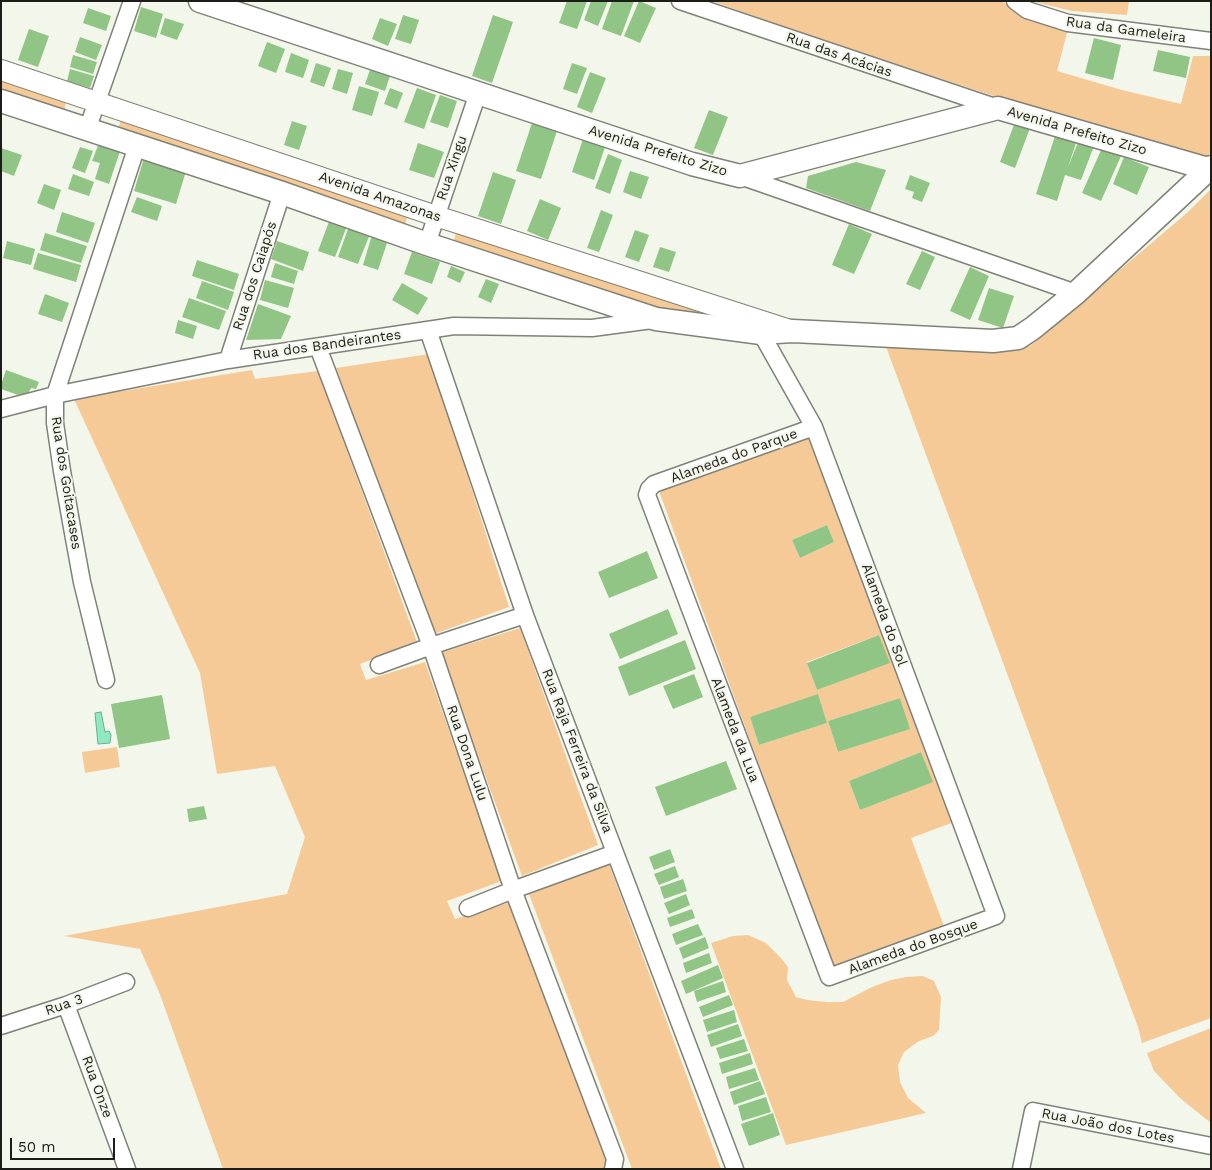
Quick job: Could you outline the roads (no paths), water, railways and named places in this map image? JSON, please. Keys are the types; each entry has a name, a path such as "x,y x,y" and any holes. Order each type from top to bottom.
{"main road":[{"name":"Avenida Prefeito Zizo","path":"200,1 244,8 478,93 692,164 740,176 998,108 1210,168"},
{"name":"Avenida Amazonas","path":"1,101 656,319 761,326"},
{"path":"761,326 793,331 993,341 1018,338 1076,293 1210,168"}],"street":[{"path":"87,130 132,1"},
{"name":"Rua das Acácias","path":"680,1 998,108"},
{"name":"Rua da Gameleira","path":"1015,1 1026,10 1068,24 1211,41"},
{"name":"Avenida Amazonas","path":"1,70 761,326"},
{"name":"Rua Xingu","path":"427,244 478,93"},
{"name":"Rua dos Goitacases","path":"106,680 82,582 71,524 55,423 55,395 137,146"},
{"path":"740,176 1076,293"},
{"name":"Rua dos Caiapós","path":"228,360 282,193"},
{"name":"Rua dos Bandeirantes","path":"1,409 55,395 228,360 454,326 592,328 656,319"},
{"name":"Alameda do Sol","path":"761,326 814,427 996,916"},
{"name":"Rua Raja Ferreira da Silva","path":"428,330 525,615 735,1169"},
{"name":"Rua Dona Lulu","path":"318,347 430,646 513,890 614,1164"},
{"name":"Alameda do Parque","path":"654,484 814,427"},
{"name":"Alameda da Lua","path":"654,484 649,489 647,495 648,502 829,977"},
{"path":"379,665 525,615"},
{"path":"468,908 615,853"},
{"name":"Alameda do Bosque","path":"829,977 996,916"},
{"name":"Rua 3","path":"1,1026 66,1005 126,982"},
{"name":"Rua Onze","path":"66,1005 127,1169"},
{"name":"Rua João dos Lotes","path":"1021,1169 1033,1111 1211,1146"}]}
